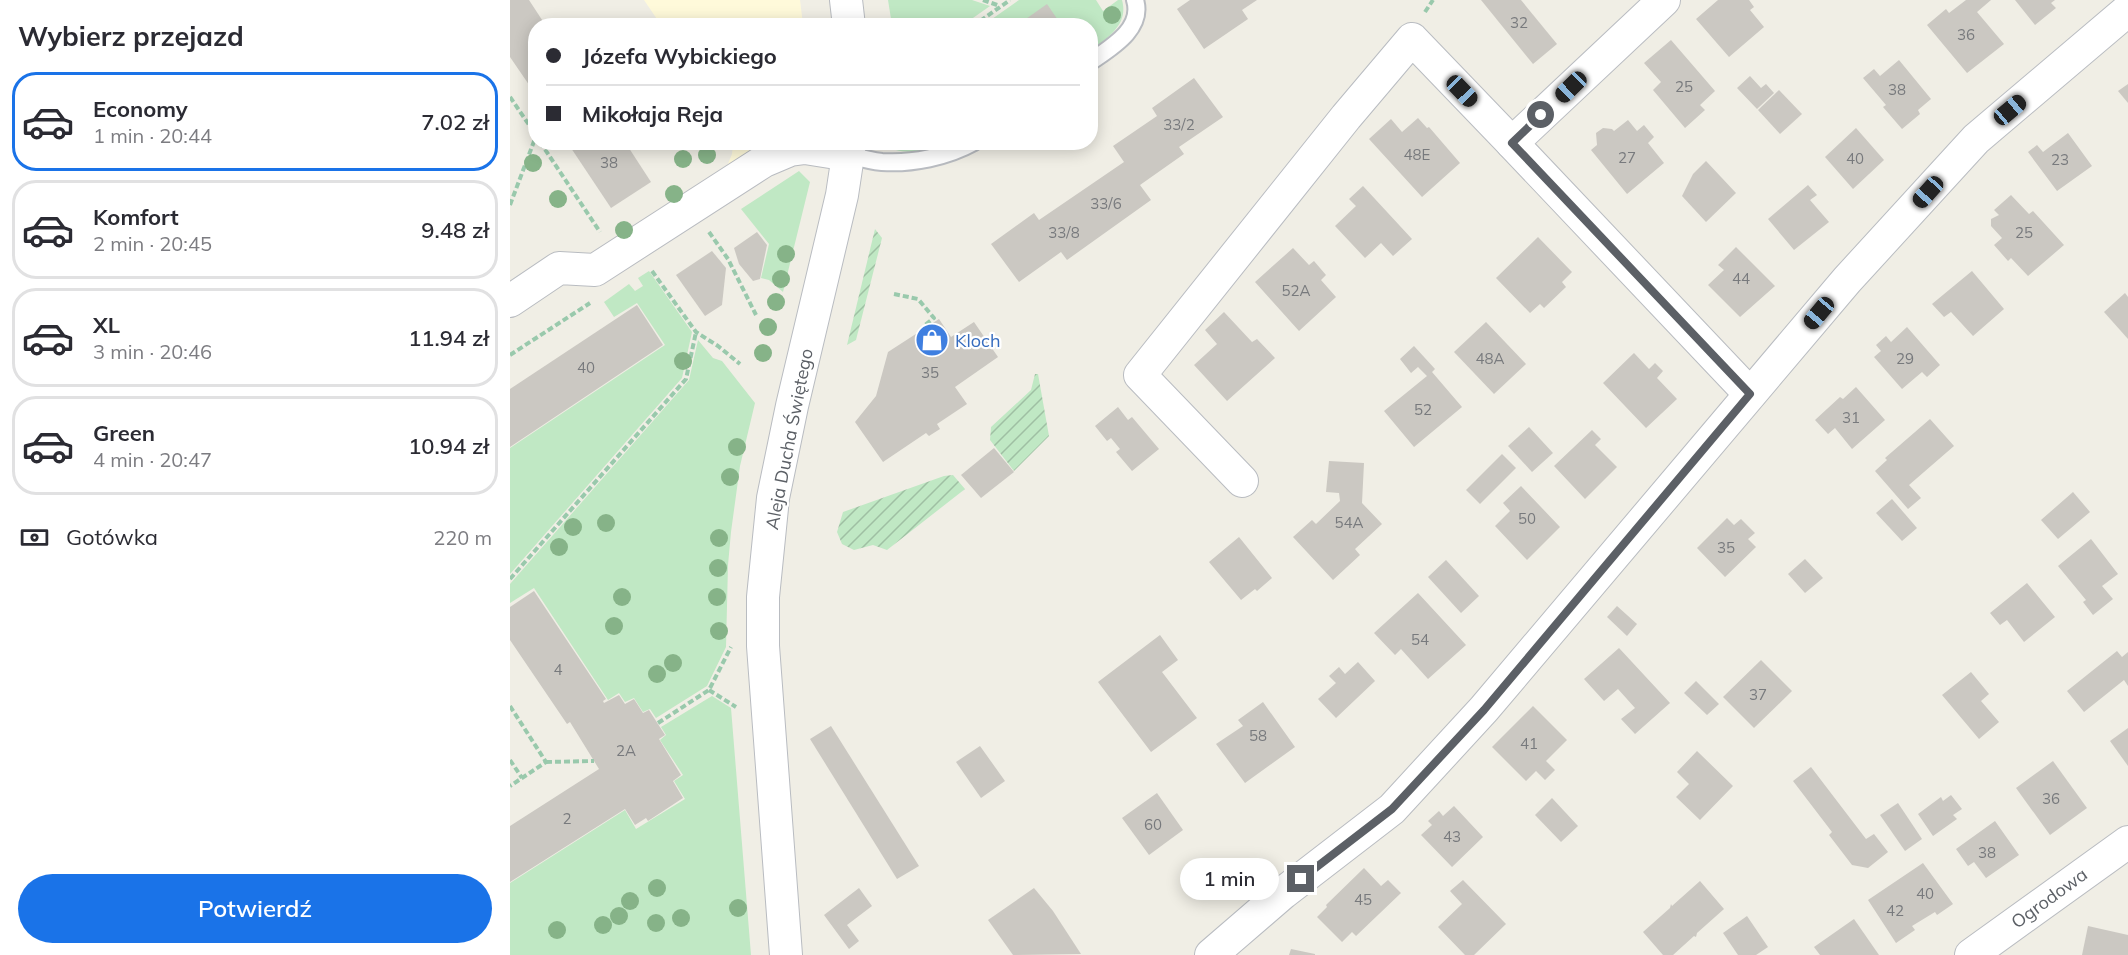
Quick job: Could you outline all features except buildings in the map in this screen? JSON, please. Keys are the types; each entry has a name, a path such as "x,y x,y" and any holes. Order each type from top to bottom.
{"street":[{"path":"846,0 848,18"},
{"path":"1512,143 1664,0"},
{"path":"1211,955 1283,893 1392,809 1484,710 1847,280 1976,139 2128,10"},
{"path":"1242,481 1140,375 1346,117 1412,39 1750,394"},
{"path":"510,301 559,268 595,270 617,258 761,152 790,150"},
{"name":"Aleja Ducha Świętego","path":"786,955 763,646 763,597 773,498 792,406 842,195 850,150"},
{"name":"Ogrodowa","path":"1975,954 2128,842"}],"lane":[{"path":"1098,56 1123,38 1136,19 1135,0"},
{"path":"852,150 882,162 916,160 955,150"}],"path":[{"path":"983,0 1001,6"},
{"path":"984,18 1010,0"},
{"path":"510,98 528,124"},
{"path":"510,204 530,150"},
{"path":"545,150 617,258"},
{"path":"705,227 728,259 756,315"},
{"path":"648,265 696,332 740,364"},
{"path":"894,294 918,299 934,318 925,325 927,327"},
{"path":"510,355 599,297"},
{"path":"510,579 686,379 696,332"},
{"path":"658,723 709,690 732,644"},
{"path":"709,690 736,707"},
{"path":"510,706 546,762"},
{"path":"510,760 522,778"},
{"path":"510,786 546,762 594,761"}],"shaded area":[{"path":"644,0 800,0 802,18 656,18"},
{"path":"732,150 757,150 725,171"}],"green space":[{"path":"888,0 972,0 990,6 973,18 891,18"},
{"path":"1019,0 1096,0 1103,11 1118,0 1122,0 1123,8 1118,26 1098,45 1098,18 993,18"},
{"path":"896,150 926,150 909,152"},
{"path":"799,171 810,182 783,292 769,280 761,278 769,244 741,209"},
{"path":"875,229 882,238 856,340 847,345"},
{"path":"649,271 692,332 682,378 510,574 510,448 665,345 637,303 614,317 604,302 629,284 635,291 643,286 638,278"},
{"path":"698,340 713,358 722,361 755,403 740,466 731,532 726,647 707,686 656,718 650,709 643,712 634,698 625,702 619,693 608,700 534,588 510,603 510,584 689,380"},
{"path":"1035,374 1038,374 1049,436 1014,471 990,440 991,427 1031,390"},
{"path":"953,475 965,489 887,550 873,545 854,550 842,544 837,532 843,512 944,476"},
{"path":"712,696 731,708 751,955 510,955 510,883 625,810 636,829 685,799 674,781 683,775 660,740 666,735 661,727"}],"place":[{"name":"Kloch","path":"932,340"}],"route":[{"path":"1301,879 1392,809 1484,710 1750,394 1512,143 1541,115"}]}
